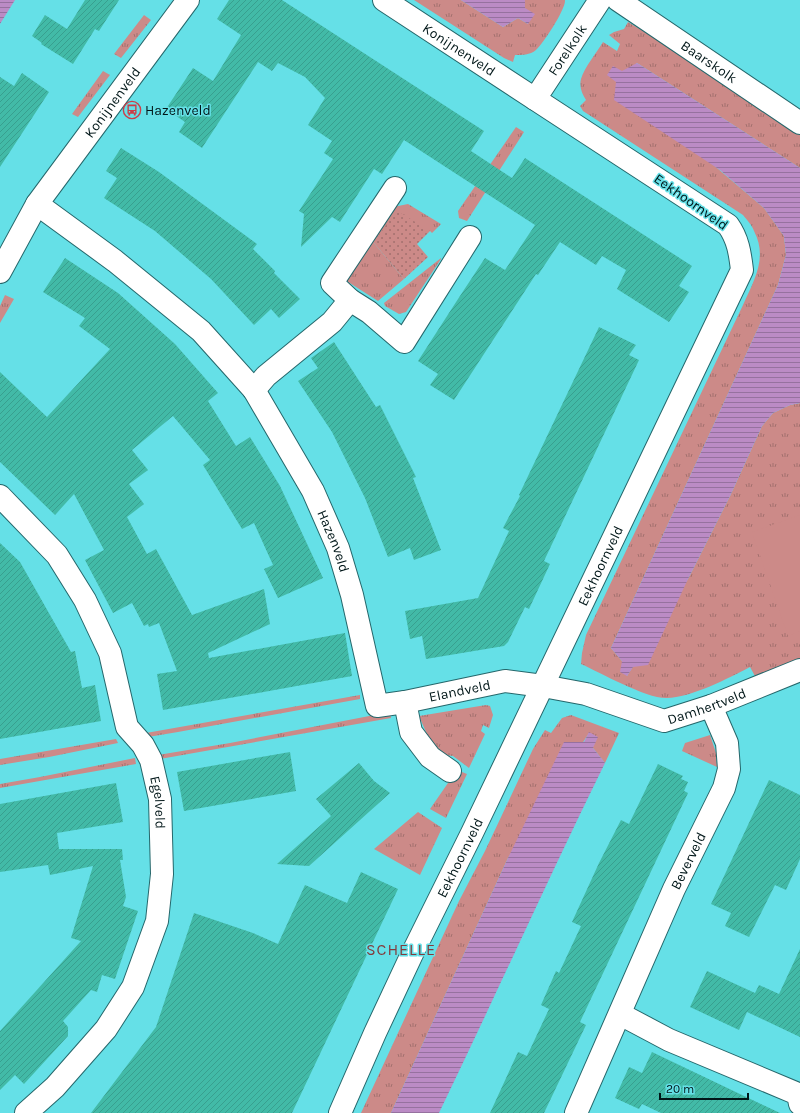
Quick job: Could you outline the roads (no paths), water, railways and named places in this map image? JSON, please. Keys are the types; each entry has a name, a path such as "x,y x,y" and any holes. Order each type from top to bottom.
{"street":[{"name":"Konijnenveld","path":"37,204 188,0"},
{"name":"Konijnenveld","path":"384,0 536,99"},
{"name":"Forelkolk","path":"536,99 600,0"},
{"name":"Baarskolk","path":"618,0 800,123"},
{"name":"Eekhoornveld","path":"340,1113 374,1033 543,686 742,270 739,245 734,233 728,225 536,99"},
{"path":"394,188 332,284 350,300 370,312 404,342 470,237"},
{"path":"0,272 37,204"},
{"name":"Hazenveld","path":"37,204 115,261 201,331 254,390 313,491 338,548 352,595 377,706"},
{"path":"254,390 266,376 332,322 350,300"},
{"name":"Egelveld","path":"0,496 57,555 85,600 110,653 127,726 143,745 151,760 160,799 162,874 157,921 133,987 106,1029 55,1087 26,1113"},
{"name":"Damhertveld","path":"543,686 586,694 664,721 711,706 800,670"},
{"name":"Elandveld","path":"377,706 405,702 506,681 543,686"},
{"path":"405,702 411,732 430,757 450,771"},
{"name":"Beverveld","path":"576,1113 674,889 724,788 729,769 726,743 711,706"},
{"path":"620,1014 669,1040 798,1094 800,1105 799,1113"}],"place":[{"name":"Hazenveld","path":"132,110"}],"district":[{"name":"SCHELLE","path":"401,949"}]}
